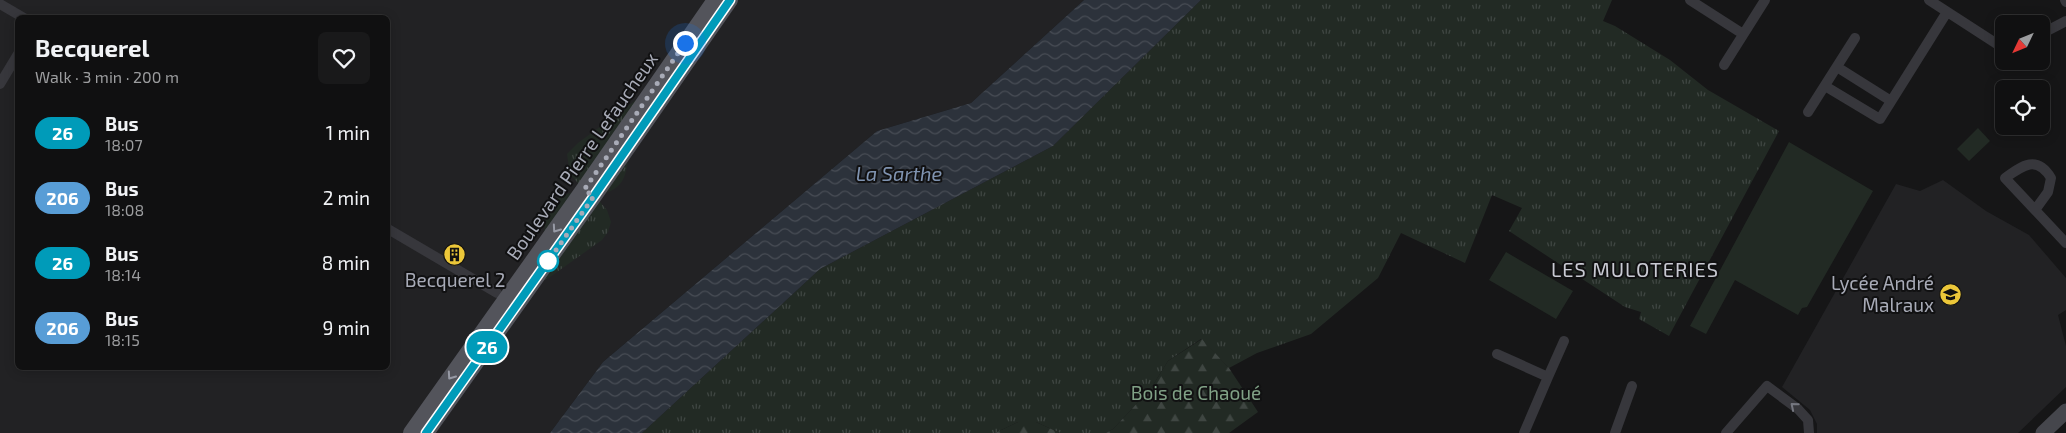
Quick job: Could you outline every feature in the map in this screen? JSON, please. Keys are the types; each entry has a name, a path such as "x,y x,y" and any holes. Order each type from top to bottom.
{"main road":[{"name":"Boulevard Pierre Lefaucheux","path":"426,433 589,193 715,0"},
{"name":"Boulevard Pierre Lefaucheux","path":"411,433 730,0"}],"street":[{"path":"1690,0 1743,34"},
{"path":"1724,65 1765,0"},
{"path":"1928,0 1995,43"},
{"path":"0,4 19,15"},
{"path":"1825,86 1880,119 1948,12"},
{"path":"2050,29 2066,21"},
{"path":"1808,112 1855,38"},
{"path":"0,84 15,59"},
{"path":"1838,66 1891,100"},
{"path":"2035,210 2048,192 2051,178 2045,168 2032,164 2022,166 2005,178 2035,210 2066,243"},
{"path":"390,230 497,293"},
{"path":"1524,433 1564,341"},
{"path":"1497,354 1548,376"},
{"path":"1614,433 1632,386"},
{"path":"1726,433 1767,386 1798,409 1808,420 1809,433"},
{"path":"2043,433 2066,411"}],"shaded area":[{"path":"0,0 1084,0 971,103 877,131 603,362 550,433 0,433"},
{"name":"Lycée André Malraux","path":"1943,180 1986,211 2029,235 2066,278 2066,310 2058,315 2066,346 2066,387 2018,433 1817,433 1817,424 1810,410 1782,387 1896,184 1920,191"}],"green space":[{"path":"1201,0 1612,0 1603,21 1615,26 1670,60 1708,90 1779,131 1669,336 1639,319 1641,312 1625,307 1509,231 1522,208 1492,195 1465,263 1401,233 1378,278 1311,334 1257,353 1229,368 1201,339 1168,361 1153,385 1113,429 1106,433 1060,433 1036,422 1018,422 995,433 642,433 820,269 1053,146"},
{"path":"655,86 542,248 546,222 553,203 563,196 583,189 570,174 567,154 578,143"},
{"path":"1978,128 1990,141 1969,161 1957,149"},
{"path":"1789,142 1873,191 1807,307 1802,308 1798,315 1735,280 1706,334 1690,326"},
{"path":"630,144 626,172 620,184 606,193 595,196 607,210 611,222 608,232 602,240 550,277 529,288"},
{"path":"1506,252 1573,291 1556,319 1489,280"},
{"name":"Bois de Chaoué","path":"1202,339 1229,368 1258,412 1229,433 1106,433 1113,429 1153,385 1168,361"},
{"path":"1018,422 1036,422 1060,433 995,433"}],"water":[{"name":"La Sarthe","path":"1084,0 1201,0 1053,146 820,269 642,433 550,433 603,362 877,131 971,103"}],"bus line":[{"name":"26","path":"426,433 730,0"}],"place":[{"name":"Becquerel 2","path":"455,254"},
{"name":"Lycée André Malraux","path":"1950,294"}],"district":[{"name":"LES MULOTERIES","path":"1635,270"}],"route":[{"path":"548,261 547,263 594,196 584,190 685,43"}]}
